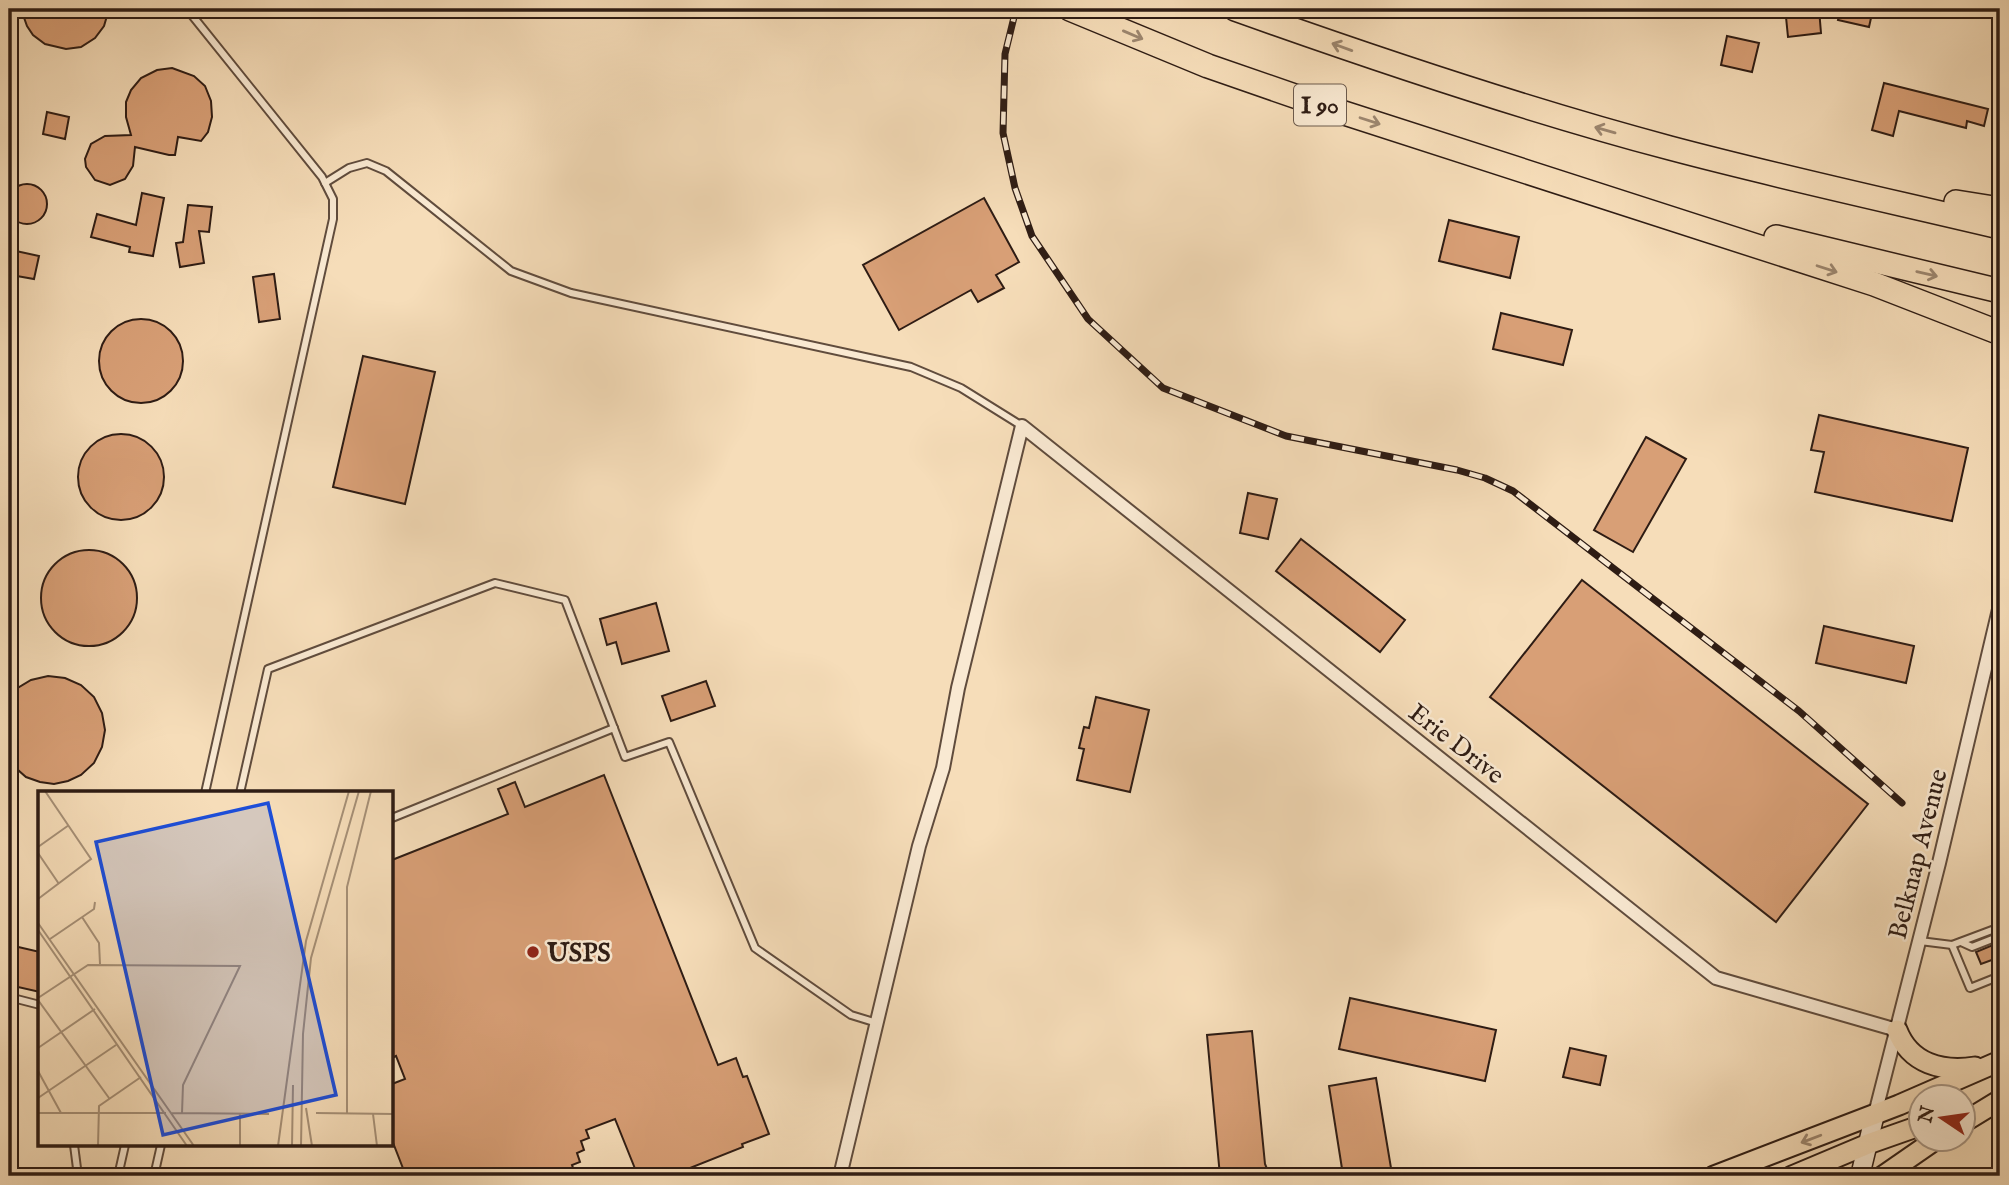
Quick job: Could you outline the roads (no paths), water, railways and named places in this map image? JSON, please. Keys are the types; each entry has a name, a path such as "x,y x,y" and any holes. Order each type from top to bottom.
{"highway":[{"name":"I 90","path":"1070,9 1209,66 1338,111 1576,187 2000,291"},
{"name":"I 90","path":"1235,9 1562,118 1671,149 2000,226"},
{"path":"1671,149 2000,209"},
{"path":"1576,187 1874,284 2000,333"}],"main road":[{"path":"1897,1030 1910,1051 1931,1065 1953,1069 1997,1062"},
{"path":"1714,1176 1875,1114 1997,1062"},
{"path":"1978,1105 2000,1098"},
{"path":"1978,1113 2000,1098"},
{"path":"1860,1176 1875,1114"},
{"path":"1792,1176 1908,1130"},
{"path":"1883,1176 1914,1154"}],"street":[{"path":"840,1176 919,846 943,768 958,688 1022,426"},
{"name":"Erie Drive","path":"1022,426 1716,978 1897,1030"},
{"name":"Belknap Avenue","path":"1875,1114 1995,653 2000,604"}],"lane":[{"path":"187,9 325,183 333,199 333,219 205,791"},
{"path":"325,183 349,168 367,163 386,171 510,271 571,293 911,367 961,388 1022,426"},
{"path":"240,791 268,669 495,583 565,600 625,757 669,742 755,948 851,1015 877,1024"},
{"path":"394,817 614,729"},
{"path":"1920,941 1952,945 2000,927"},
{"path":"1961,942 1972,947 2000,936"},
{"path":"1952,945 1970,988 2000,976"},
{"path":"9,997 38,1004"},
{"path":"74,1146 78,1176"},
{"path":"118,1176 125,1146"},
{"path":"154,1176 161,1146"}],"railway":[{"path":"1016,9 1005,54 1003,133 1015,188 1032,236 1088,319 1163,388 1286,436 1457,470 1485,478 1513,491 1799,711 1902,803"}],"place":[{"name":"USPS","path":"533,952"}]}
